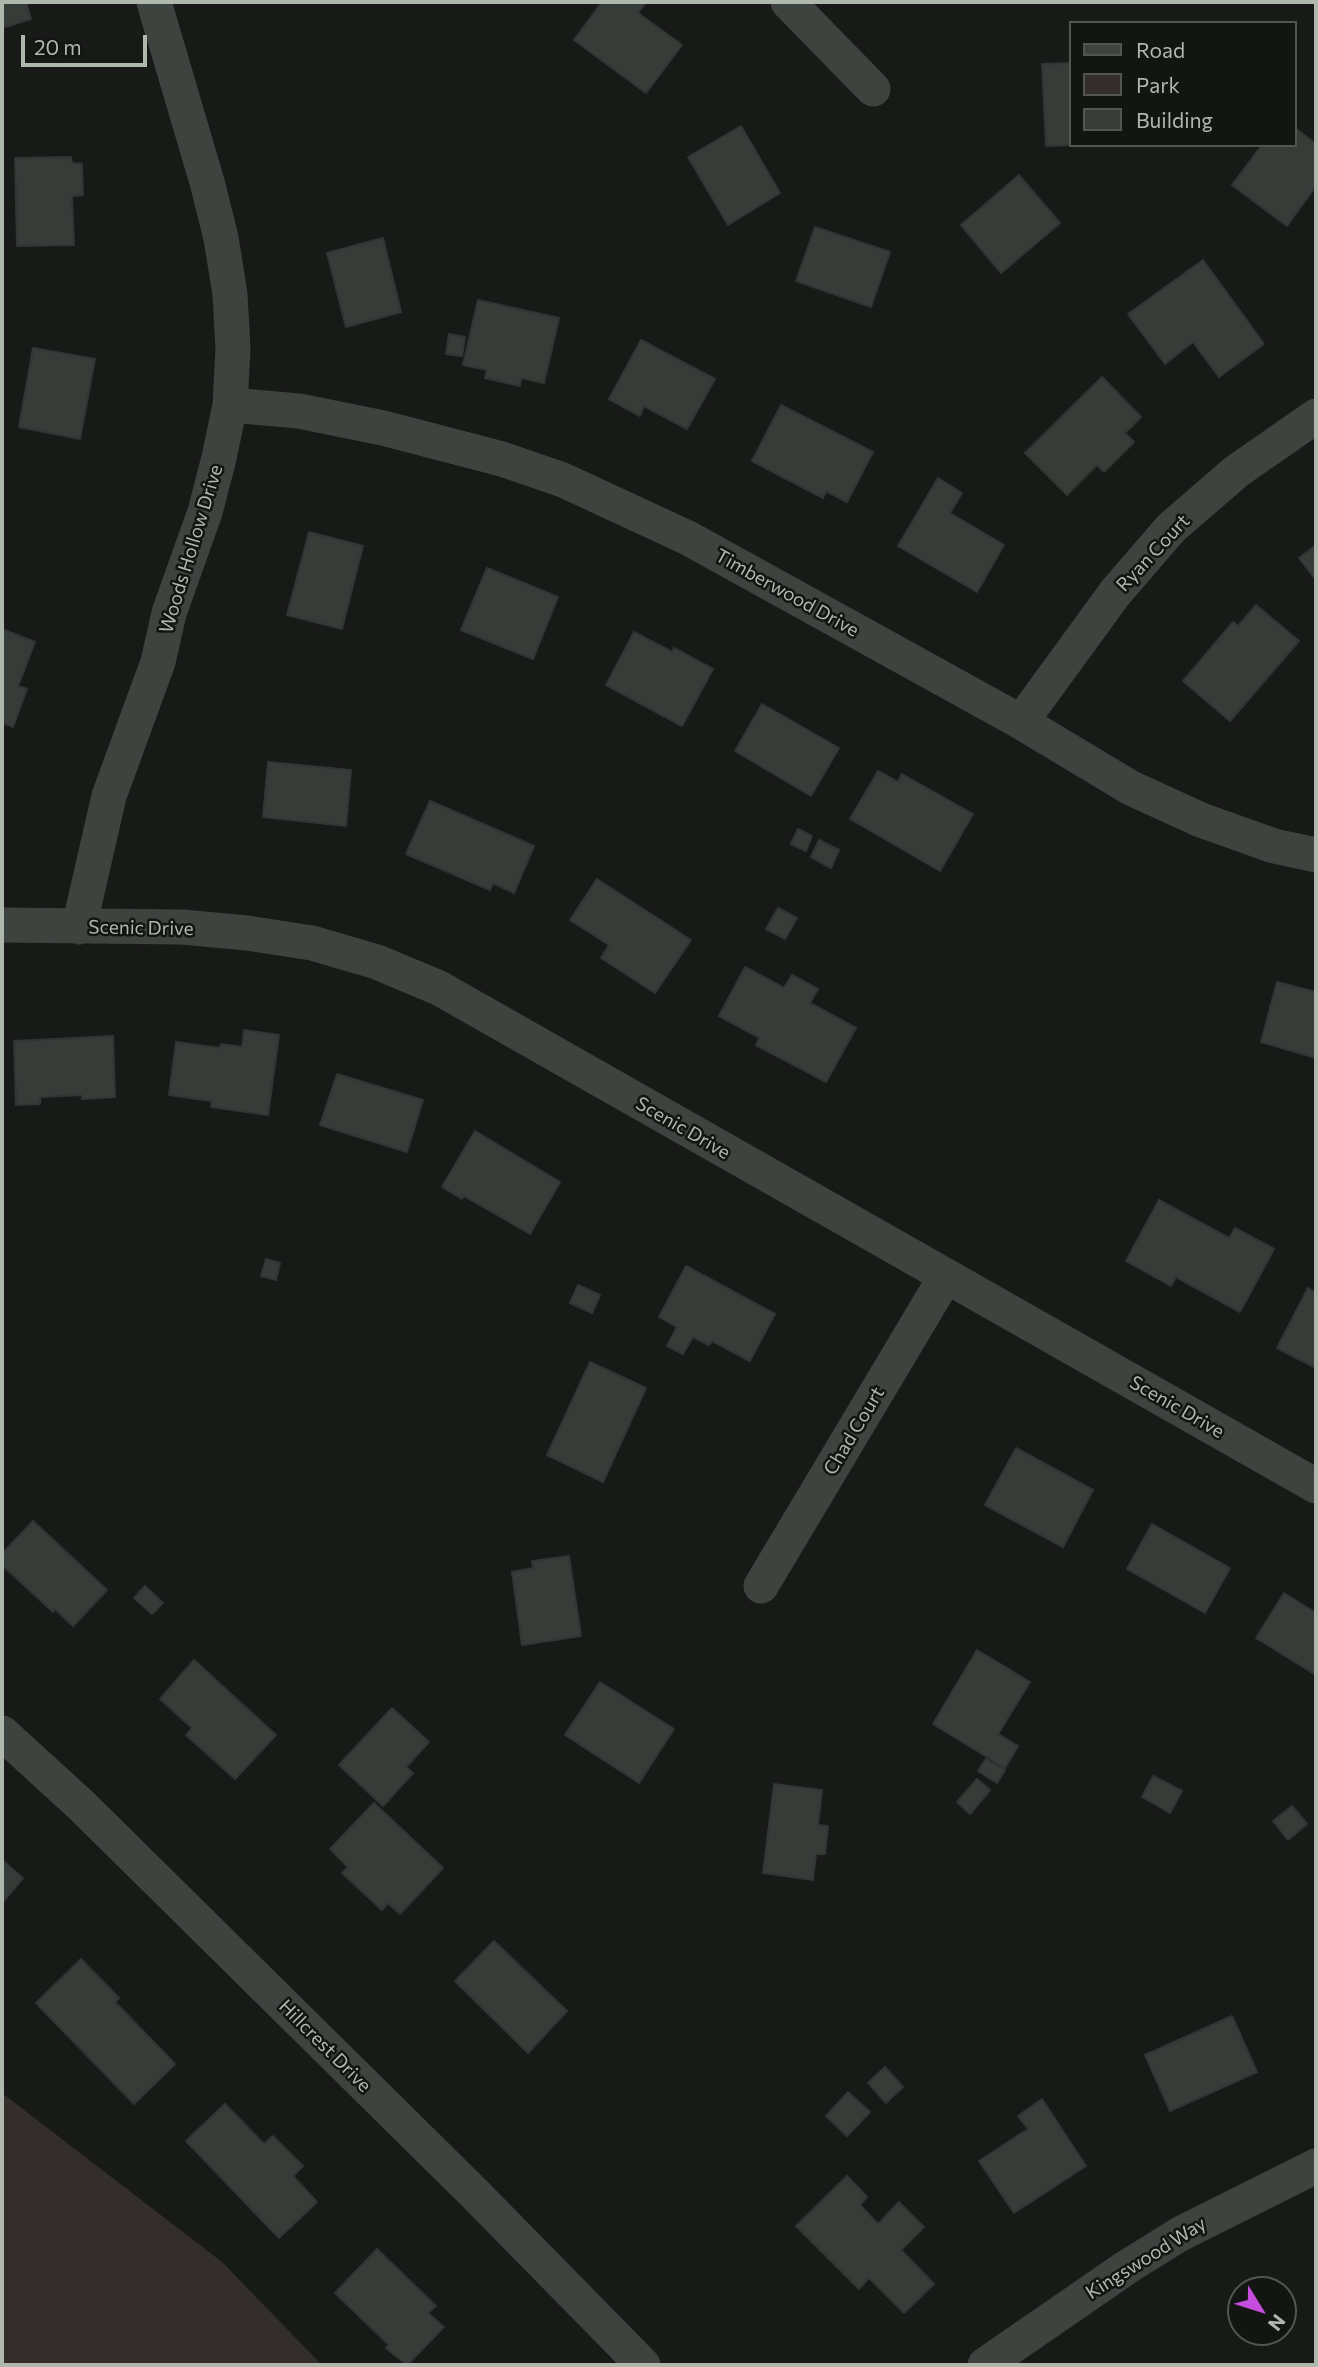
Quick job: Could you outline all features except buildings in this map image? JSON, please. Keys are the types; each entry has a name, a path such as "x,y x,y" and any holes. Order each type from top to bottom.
{"street":[{"name":"Woods Hollow Drive","path":"79,927 109,796 158,662 169,613 205,512 230,405 233,349 230,294 221,238 154,2"},
{"path":"788,2 873,89"},
{"name":"Timberwood Drive","path":"230,405 299,411 383,428 502,459 563,481 688,538 1021,722 1143,793 1201,820 1274,846 1316,855"},
{"name":"Ryan Court","path":"1021,722 1115,593 1171,528 1237,471 1316,416"},
{"name":"Scenic Drive","path":"2,925 183,927 247,933 312,943 377,962 439,988 1316,1486"},
{"name":"Chad Court","path":"761,1586 946,1276"},
{"name":"Hillcrest Drive","path":"2,1732 82,1806 456,2175 643,2365"},
{"name":"Kingswood Way","path":"985,2365 1127,2267 1180,2234 1316,2166"}],"green space":[{"path":"2,2093 222,2262 322,2365 2,2365"}]}
